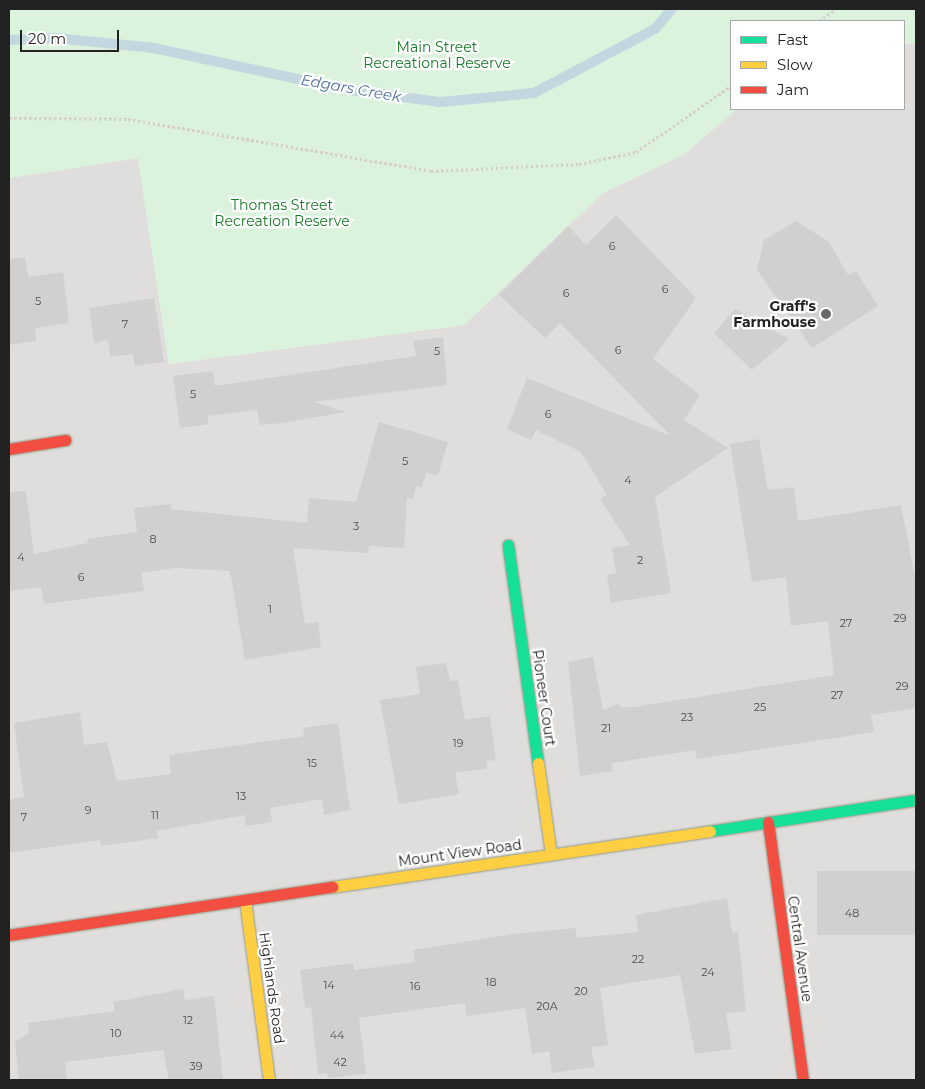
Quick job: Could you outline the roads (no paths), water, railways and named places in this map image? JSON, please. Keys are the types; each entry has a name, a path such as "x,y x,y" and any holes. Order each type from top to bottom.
{"street":[{"path":"9,449 65,440"},
{"name":"Pioneer Court","path":"508,545 551,854"},
{"name":"Mount View Road","path":"9,935 916,800"},
{"name":"Central Avenue","path":"768,822 803,1080"},
{"name":"Highlands Road","path":"245,900 269,1080"}],"waterway":[{"name":"Edgars Creek","path":"9,40 56,38 154,48 348,90 441,102 534,93 655,29 672,9"}],"place":[{"name":"Graff's Farmhouse","path":"826,314"}],"park label":[{"name":"Main Street Recreational Reserve","path":"437,56"},
{"name":"Thomas Street Recreation Reserve","path":"282,214"}]}
